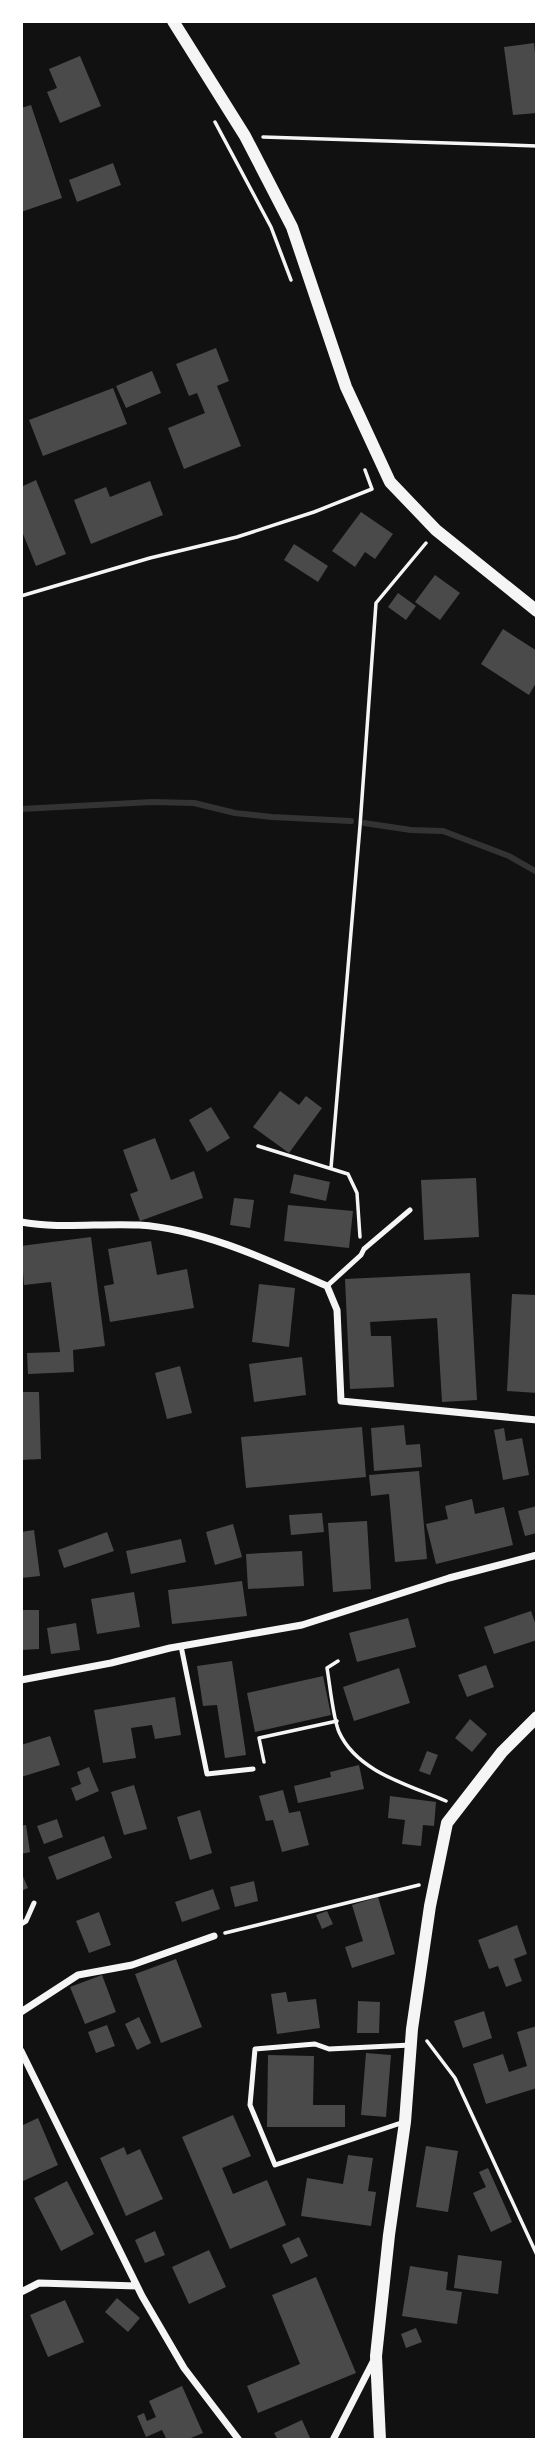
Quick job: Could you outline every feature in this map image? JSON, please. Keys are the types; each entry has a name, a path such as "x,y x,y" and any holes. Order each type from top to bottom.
{"street":[{"path":"173,21 245,136 292,227 346,387 390,482 436,530 537,611"},
{"path":"21,1222 142,1225 219,1242 276,1263 327,1286 337,1310 341,1401 537,1420"},
{"path":"21,1680 130,1659 181,1646 302,1625 449,1578 537,1555"},
{"path":"380,2440 376,2356 389,2235 405,2122 412,2029 447,1823 502,1752 537,1717"},
{"path":"21,2012 79,1975 132,1965 214,1936"},
{"path":"21,2051 137,2286 184,2368 239,2440"},
{"path":"21,2292 39,2283 137,2286"},
{"path":"333,2440 376,2356"}],"lane":[{"path":"327,1286 362,1255 364,1249 410,1210"},
{"path":"181,1646 207,1774 253,1769"},
{"path":"21,1924 26,1922 34,1903"},
{"path":"405,2122 275,2165 250,2105 255,2049 315,2044 329,2049 411,2045"}],"path":[{"path":"215,122 271,227 294,287"},
{"path":"245,136 537,146"},
{"path":"363,465 372,489"},
{"path":"21,596 150,558 237,537 314,512 390,482"},
{"path":"331,1168 376,603 436,530"},
{"path":"258,1146 348,1174 357,1193 362,1255"},
{"path":"338,1661 327,1668 339,1732 360,1761 459,1807"},
{"path":"253,1769 264,1766 259,1738 337,1721"},
{"path":"214,1936 419,1885 435,1884"},
{"path":"412,2029 431,2044 455,2078 537,2255"}],"building":[{"path":"534,43 537,113 513,115 504,47"},
{"path":"80,56 101,106 60,123 47,92 57,88 49,69"},
{"path":"31,105 62,198 21,212 21,108"},
{"path":"113,163 121,185 77,202 69,180"},
{"path":"216,348 229,381 217,386 241,446 184,469 168,428 205,413 197,393 189,396 176,364"},
{"path":"152,371 161,393 126,408 116,386"},
{"path":"113,388 127,424 43,456 29,420"},
{"path":"36,480 66,554 36,566 21,529 21,487"},
{"path":"150,481 163,515 91,544 74,500 106,487 110,497"},
{"path":"361,512 393,534 375,559 365,552 355,567 332,551"},
{"path":"294,544 328,566 318,582 284,560"},
{"path":"435,575 460,593 440,620 415,602"},
{"path":"398,593 416,606 406,620 388,607"},
{"path":"503,629 537,651 537,681 529,695 481,664"},
{"path":"280,1091 299,1105 306,1096 322,1108 289,1153 253,1127"},
{"path":"211,1107 230,1138 207,1152 189,1120"},
{"path":"155,1138 171,1180 194,1171 203,1198 140,1221 130,1194 138,1191 123,1150"},
{"path":"294,1174 330,1182 326,1201 290,1193"},
{"path":"476,1178 479,1237 424,1240 421,1180"},
{"path":"234,1198 254,1200 250,1228 230,1225"},
{"path":"288,1205 353,1211 349,1248 284,1241"},
{"path":"91,1237 105,1346 73,1350 74,1372 28,1374 27,1353 60,1352 51,1282 24,1285 21,1246"},
{"path":"151,1241 157,1275 187,1269 194,1308 110,1322 104,1286 114,1284 108,1249"},
{"path":"470,1273 477,1400 442,1402 437,1318 370,1322 371,1336 391,1336 394,1387 350,1389 345,1279"},
{"path":"259,1284 295,1288 289,1347 252,1342"},
{"path":"512,1294 537,1295 537,1393 507,1391"},
{"path":"302,1357 306,1395 254,1402 249,1364"},
{"path":"180,1366 192,1413 167,1419 155,1373"},
{"path":"21,1392 39,1392 41,1459 21,1460"},
{"path":"404,1425 406,1445 420,1444 422,1467 374,1471 371,1428"},
{"path":"362,1427 366,1477 246,1488 241,1437"},
{"path":"504,1428 506,1441 522,1438 529,1475 503,1480 494,1430"},
{"path":"419,1471 427,1559 395,1562 389,1494 371,1496 369,1475"},
{"path":"472,1499 475,1514 504,1507 513,1545 436,1564 426,1524 448,1519 445,1506"},
{"path":"537,1506 537,1533 525,1536 518,1511"},
{"path":"322,1513 324,1532 291,1535 289,1515"},
{"path":"367,1521 371,1589 333,1592 328,1523"},
{"path":"233,1524 242,1557 215,1565 206,1532"},
{"path":"34,1530 40,1576 21,1578 21,1532"},
{"path":"107,1532 114,1551 64,1568 58,1550"},
{"path":"181,1539 186,1562 131,1574 126,1551"},
{"path":"302,1551 304,1586 248,1589 246,1554"},
{"path":"242,1581 247,1616 172,1624 168,1590"},
{"path":"134,1592 140,1627 97,1634 91,1599"},
{"path":"21,1610 39,1610 39,1649 21,1650"},
{"path":"531,1611 537,1628 537,1640 494,1654 484,1627"},
{"path":"408,1618 416,1647 357,1662 349,1633"},
{"path":"76,1623 80,1650 51,1654 47,1628"},
{"path":"232,1661 246,1755 225,1758 217,1705 203,1706 197,1666"},
{"path":"486,1665 494,1687 467,1697 458,1675"},
{"path":"399,1668 410,1703 354,1721 343,1687"},
{"path":"323,1676 331,1715 255,1732 247,1693"},
{"path":"175,1697 181,1735 155,1739 152,1725 131,1728 136,1758 103,1763 94,1710"},
{"path":"470,1719 487,1734 472,1752 455,1738"},
{"path":"50,1736 60,1765 21,1777 21,1745"},
{"path":"427,1751 438,1755 430,1775 419,1771"},
{"path":"359,1765 364,1789 298,1803 294,1786 331,1777 330,1772"},
{"path":"89,1767 99,1791 76,1801 71,1788 81,1784 77,1772"},
{"path":"134,1785 147,1829 124,1835 111,1792"},
{"path":"283,1790 289,1813 300,1811 309,1845 282,1852 273,1820 266,1821 259,1796"},
{"path":"390,1796 436,1802 434,1826 423,1825 421,1846 402,1844 405,1820 388,1818"},
{"path":"200,1810 212,1853 190,1860 177,1817"},
{"path":"57,1819 63,1837 44,1844 37,1826"},
{"path":"26,1825 30,1852 21,1854 21,1826"},
{"path":"104,1836 112,1858 57,1880 48,1857"},
{"path":"21,1872 28,1888 21,1891"},
{"path":"254,1881 258,1901 235,1907 230,1887"},
{"path":"213,1889 220,1909 182,1922 175,1902"},
{"path":"378,1897 395,1954 352,1968 345,1947 363,1941 352,1905"},
{"path":"327,1911 333,1924 322,1929 316,1915"},
{"path":"99,1912 111,1945 89,1953 76,1921"},
{"path":"517,1925 527,1954 514,1959 522,1981 506,1987 498,1966 489,1969 478,1940"},
{"path":"176,1959 202,2027 161,2043 135,1974"},
{"path":"102,1975 116,2012 85,2024 70,1987"},
{"path":"286,1992 288,2002 316,1999 320,2028 277,2034 271,1994"},
{"path":"358,2001 380,2002 379,2033 357,2033"},
{"path":"484,2011 492,2038 463,2048 454,2021"},
{"path":"139,2017 151,2043 137,2050 125,2024"},
{"path":"107,2025 115,2046 96,2053 88,2032"},
{"path":"537,2026 537,2088 486,2104 473,2064 503,2054 509,2072 527,2066 517,2032"},
{"path":"366,2053 391,2055 386,2117 361,2115"},
{"path":"268,2055 314,2056 313,2105 345,2105 345,2127 267,2127"},
{"path":"233,2115 251,2156 222,2168 233,2194 267,2180 286,2225 230,2249 182,2137"},
{"path":"38,2118 58,2165 21,2182 21,2126"},
{"path":"426,2146 458,2151 448,2212 416,2207"},
{"path":"124,2147 127,2155 140,2149 163,2199 126,2216 100,2158"},
{"path":"348,2155 373,2158 368,2191 376,2192 371,2226 301,2216 307,2178 343,2184"},
{"path":"488,2168 512,2222 491,2232 473,2193 486,2187 479,2172"},
{"path":"67,2181 94,2234 61,2251 34,2198"},
{"path":"155,2231 165,2255 145,2263 135,2240"},
{"path":"299,2237 308,2256 291,2264 282,2245"},
{"path":"209,2250 226,2287 189,2304 172,2267"},
{"path":"458,2255 502,2261 498,2294 454,2288"},
{"path":"410,2266 448,2272 446,2290 462,2292 457,2324 402,2316"},
{"path":"316,2277 356,2373 258,2413 247,2386 300,2364 272,2295"},
{"path":"117,2298 140,2318 128,2332 105,2312"},
{"path":"65,2300 84,2342 48,2357 30,2315"},
{"path":"416,2328 422,2342 406,2348 401,2334"},
{"path":"182,2386 203,2433 186,2440 167,2440 162,2430 146,2437 137,2416 144,2413 147,2421 156,2417 149,2401"},
{"path":"302,2420 311,2440 278,2440 274,2433"}],"waterway":[{"path":"21,809 152,802 194,803 235,813 351,821"},
{"path":"364,823 411,830 443,831 509,856 537,872"}]}
